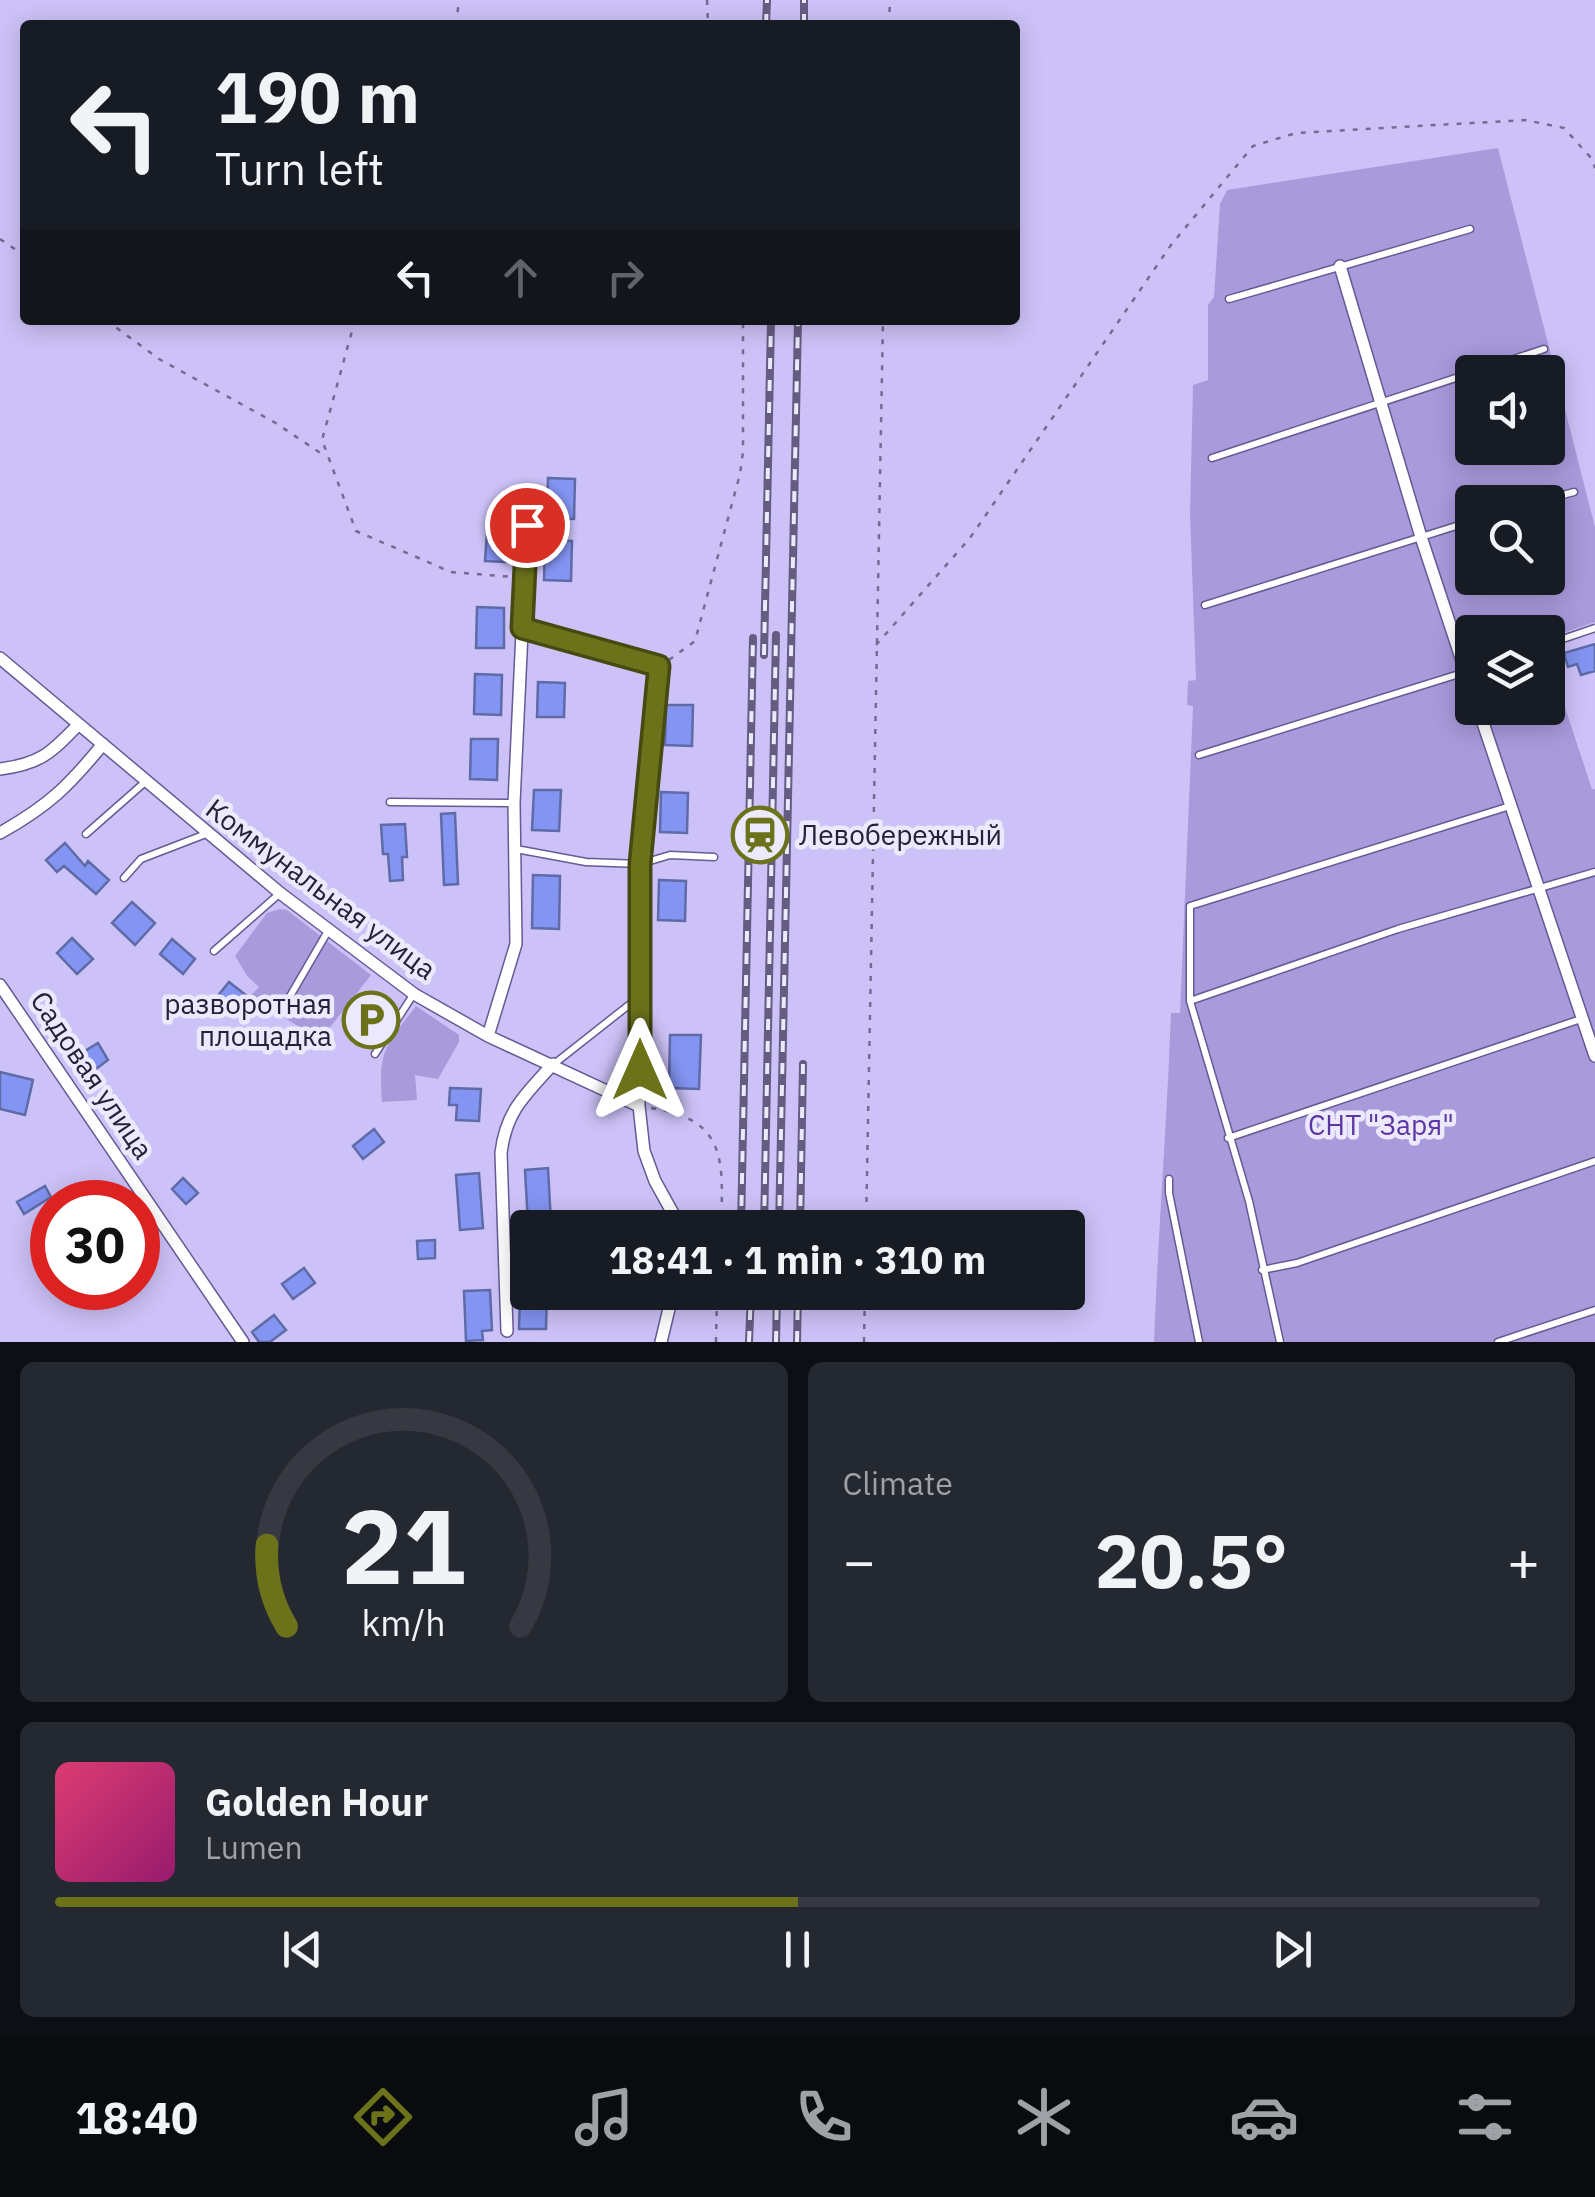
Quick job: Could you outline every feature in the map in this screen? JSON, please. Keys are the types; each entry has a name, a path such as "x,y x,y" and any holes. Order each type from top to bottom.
{"street":[{"path":"1340,266 1421,537 1455,632"},
{"path":"488,1036 516,944 514,803 527,525"},
{"path":"522,628 659,666 640,864 639,1106 644,1150 670,1210"},
{"name":"Коммунальная улица","path":"0,658 206,834 414,994 488,1036 639,1106"},
{"path":"0,768 26,766 50,754 78,725"},
{"path":"1484,725 1595,1056"},
{"path":"0,834 44,808 73,782 102,744"},
{"name":"Садовая улица","path":"0,985 243,1342"},
{"path":"507,1331 503,1133 513,1108 553,1064"},
{"path":"661,1342 669,1310"}],"lane":[{"path":"1229,300 1470,229"},
{"path":"1212,458 1544,349"},
{"path":"1565,494 1574,492"},
{"path":"1205,605 1455,527"},
{"path":"1565,638 1595,628"},
{"path":"1199,756 1455,675"},
{"path":"86,834 144,782"},
{"path":"390,802 514,803"},
{"path":"1280,1342 1249,1200 1190,1002 1190,906 1510,806"},
{"path":"124,878 141,859 206,834"},
{"path":"515,848 586,862 640,864 670,855 714,857"},
{"path":"1190,1002 1398,929 1595,872"},
{"path":"214,951 280,894"},
{"path":"289,998 329,930"},
{"path":"375,1054 414,994"},
{"path":"553,1064 640,996"},
{"path":"1228,1138 1582,1018"},
{"path":"1262,1270 1298,1263 1595,1161"},
{"path":"1170,1179 1169,1194 1199,1342"},
{"path":"506,1256 510,1255"},
{"path":"1498,1342 1595,1310"}],"path":[{"path":"876,645 970,538 1171,245 1253,146 1296,133 1525,120 1564,128 1592,158 1595,168"},
{"path":"113,325 159,359 310,443 329,459"},
{"path":"354,325 322,440 356,531 451,572 524,578"},
{"path":"659,666 695,641 713,567 729,524 744,452 743,325"},
{"path":"866,1210 883,325"},
{"path":"639,1106 678,1112 700,1122 716,1148 723,1175 722,1210"},
{"path":"716,1310 716,1342"},
{"path":"864,1342 865,1310"}],"green space":[{"name":"СНТ \"Заря\"","path":"1498,148 1551,355 1455,355 1455,465 1565,465 1565,410 1595,527 1595,622 1565,632 1565,615 1455,615 1455,725 1565,725 1565,707 1595,789 1595,1342 1154,1342 1171,1013 1180,1013 1193,706 1187,705 1188,681 1196,680 1190,514 1193,385 1208,380 1208,305 1214,297 1220,204 1227,190"},
{"path":"287,910 371,975 320,1040 250,996 259,987 235,956 267,913"},
{"path":"416,1006 459,1035 459,1042 438,1079 415,1075 417,1100 382,1102 381,1071 386,1050"}],"building":[{"path":"548,478 575,479 574,519 547,518"},
{"path":"487,533 506,534 505,562 485,561"},
{"path":"545,540 572,541 571,581 544,580"},
{"path":"477,607 504,608 504,648 476,648"},
{"path":"1595,644 1595,671 1581,675 1577,664 1568,667 1565,653"},
{"path":"475,674 502,675 501,715 474,714"},
{"path":"538,682 565,683 564,717 537,717"},
{"path":"666,705 693,705 692,746 665,745"},
{"path":"471,739 498,739 497,780 470,779"},
{"path":"534,790 561,790 559,831 532,830"},
{"path":"661,792 688,793 687,833 660,832"},
{"path":"455,813 458,884 444,885 441,814"},
{"path":"405,824 407,857 402,857 403,880 390,881 381,825"},
{"path":"65,843 85,866 88,861 109,880 96,894 64,866 57,872 46,860"},
{"path":"533,875 560,876 559,929 532,928"},
{"path":"659,880 686,881 685,921 658,920"},
{"path":"132,902 155,923 135,945 112,923"},
{"path":"72,938 93,959 77,974 57,953"},
{"path":"172,939 195,959 183,974 160,954"},
{"path":"229,982 247,996 230,1017 212,1003"},
{"path":"670,1035 701,1035 699,1089 669,1088"},
{"path":"98,1043 108,1060 92,1072 80,1054"},
{"path":"0,1072 33,1080 25,1115 0,1109"},
{"path":"450,1088 481,1089 479,1121 456,1120 457,1105 449,1105"},
{"path":"374,1129 384,1142 363,1159 353,1146"},
{"path":"548,1168 550,1210 527,1210 525,1170"},
{"path":"479,1173 483,1228 460,1230 456,1175"},
{"path":"183,1178 198,1193 186,1204 172,1189"},
{"path":"30,1195 30,1210 24,1214 17,1202"},
{"path":"435,1240 435,1258 418,1259 417,1241"},
{"path":"304,1268 315,1283 293,1299 282,1284"},
{"path":"490,1290 492,1330 482,1331 483,1340 466,1341 464,1291"},
{"path":"520,1310 547,1310 546,1329 519,1329"},
{"path":"274,1315 286,1330 270,1342 259,1342 252,1332"}],"railway":[{"path":"766,20 767,0"},
{"path":"804,0 804,20"},
{"path":"764,655 771,325"},
{"path":"779,1210 798,325"},
{"path":"764,1210 776,635"},
{"path":"741,1210 753,638"},
{"path":"800,1210 803,1064"},
{"path":"749,1342 750,1310"},
{"path":"776,1342 777,1310"},
{"path":"797,1342 798,1310"}],"place":[{"name":"Левобережный","path":"760,835"},
{"name":"разворотная площадка","path":"371,1020"}],"route":[{"path":"527,525 522,628 659,666 640,864 640,1070"}]}
